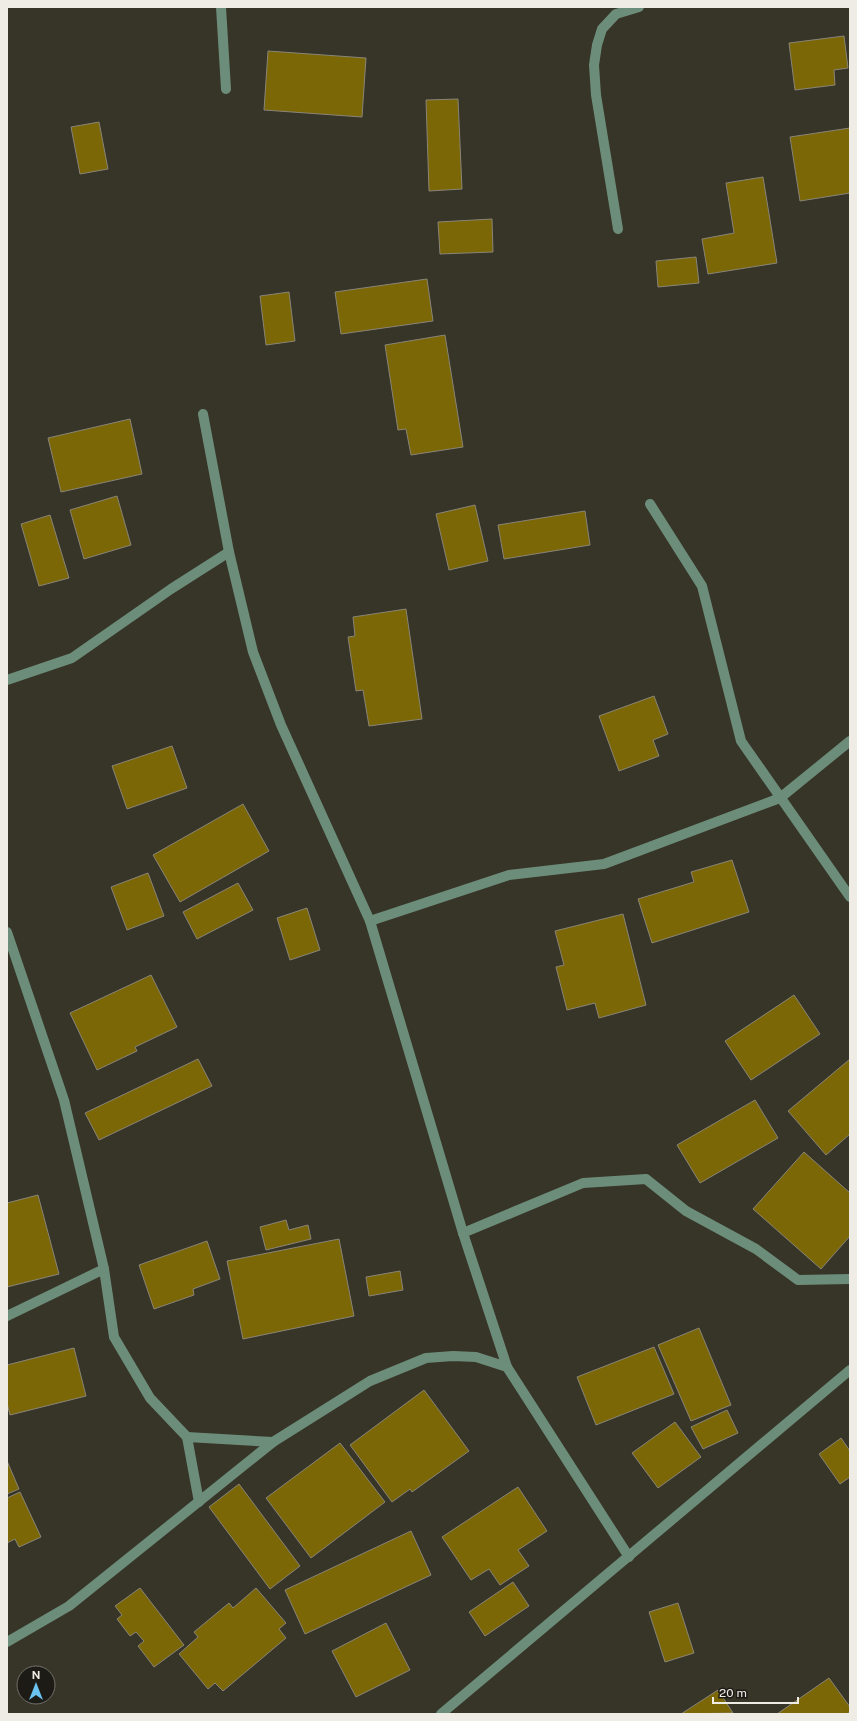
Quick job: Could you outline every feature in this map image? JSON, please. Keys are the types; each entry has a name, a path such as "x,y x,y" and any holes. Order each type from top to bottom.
{"street":[{"path":"221,7 226,89"},
{"path":"618,229 596,95 594,65 597,45 602,29 616,14 638,7"},
{"path":"203,414 229,552 252,652 281,725 370,921 463,1233 506,1367 629,1557"},
{"path":"650,504 702,586 741,741 850,897"},
{"path":"7,680 72,658 171,589 229,552"},
{"path":"370,921 509,875 604,864 780,798 850,741"},
{"path":"7,932 64,1100 104,1269 114,1337 150,1398 187,1437 199,1502"},
{"path":"463,1233 583,1183 646,1179 686,1211 756,1249 798,1280 850,1278"},
{"path":"7,1316 104,1269"},
{"path":"7,1642 69,1606 273,1442 370,1381 426,1358 453,1356 476,1357 506,1367"},
{"path":"442,1714 850,1370"},
{"path":"187,1437 273,1442"}],"building":[{"path":"844,36 848,68 834,70 835,85 795,90 789,43"},
{"path":"268,51 366,58 362,117 264,110"},
{"path":"458,99 462,189 429,191 426,100"},
{"path":"99,122 108,169 80,174 71,127"},
{"path":"850,128 850,193 800,201 790,137"},
{"path":"763,177 777,263 708,274 702,239 734,233 726,183"},
{"path":"492,219 493,252 440,254 438,222"},
{"path":"696,257 699,283 658,287 656,261"},
{"path":"427,279 433,321 341,334 335,292"},
{"path":"289,292 295,341 266,345 260,296"},
{"path":"445,335 463,447 411,455 406,429 398,430 385,345"},
{"path":"130,419 142,474 61,492 48,438"},
{"path":"117,496 131,545 84,559 70,510"},
{"path":"475,505 488,561 449,570 436,514"},
{"path":"585,511 590,545 504,559 498,525"},
{"path":"50,515 69,578 39,586 21,524"},
{"path":"406,609 422,719 369,726 363,690 356,691 348,637 355,636 353,617"},
{"path":"654,696 668,734 653,740 659,756 619,771 599,716"},
{"path":"172,746 187,788 127,809 112,766"},
{"path":"243,804 269,851 180,902 153,855"},
{"path":"732,860 749,912 652,943 638,899 694,882 691,872"},
{"path":"148,873 164,916 127,930 111,887"},
{"path":"238,883 253,910 197,939 183,912"},
{"path":"307,908 320,950 290,960 277,918"},
{"path":"623,914 646,1005 599,1018 595,1003 567,1010 556,967 564,965 555,931"},
{"path":"151,975 177,1027 135,1047 137,1051 97,1070 70,1013"},
{"path":"794,995 820,1034 751,1080 725,1041"},
{"path":"198,1059 212,1086 99,1140 85,1113"},
{"path":"850,1059 850,1134 826,1155 788,1111"},
{"path":"755,1100 778,1138 700,1183 677,1145"},
{"path":"804,1152 850,1193 850,1236 821,1269 753,1209"},
{"path":"38,1195 59,1274 7,1287 7,1203"},
{"path":"286,1220 289,1230 308,1225 311,1239 266,1250 260,1227"},
{"path":"339,1239 354,1316 243,1339 227,1261"},
{"path":"207,1241 220,1279 193,1289 194,1295 154,1309 139,1265"},
{"path":"400,1271 403,1290 369,1296 366,1277"},
{"path":"699,1328 731,1405 691,1421 658,1345"},
{"path":"654,1347 674,1394 596,1425 577,1377"},
{"path":"74,1348 86,1396 10,1415 7,1403 7,1365"},
{"path":"424,1390 469,1451 412,1492 410,1489 392,1502 350,1445"},
{"path":"727,1410 738,1433 703,1449 691,1427"},
{"path":"675,1422 701,1457 658,1488 632,1453"},
{"path":"841,1438 850,1451 850,1477 840,1484 819,1454"},
{"path":"340,1443 385,1502 311,1558 266,1498"},
{"path":"7,1461 19,1489 7,1494"},
{"path":"239,1484 300,1566 270,1589 209,1507"},
{"path":"518,1487 547,1531 518,1550 529,1566 500,1585 489,1569 471,1580 442,1537"},
{"path":"20,1492 41,1537 19,1547 15,1539 7,1543 7,1498"},
{"path":"411,1531 431,1575 305,1634 285,1590"},
{"path":"513,1582 529,1606 485,1636 469,1612"},
{"path":"140,1588 184,1645 154,1667 138,1646 144,1641 136,1632 130,1636 117,1619 122,1615 115,1606"},
{"path":"256,1588 286,1623 279,1629 286,1638 223,1691 215,1683 208,1689 179,1654 198,1637 194,1632 229,1603 233,1608"},
{"path":"678,1603 694,1653 665,1662 649,1612"},
{"path":"386,1623 410,1670 356,1697 332,1651"},
{"path":"829,1678 850,1707 850,1712 847,1714 777,1714"},
{"path":"718,1690 733,1713 681,1714"}]}
